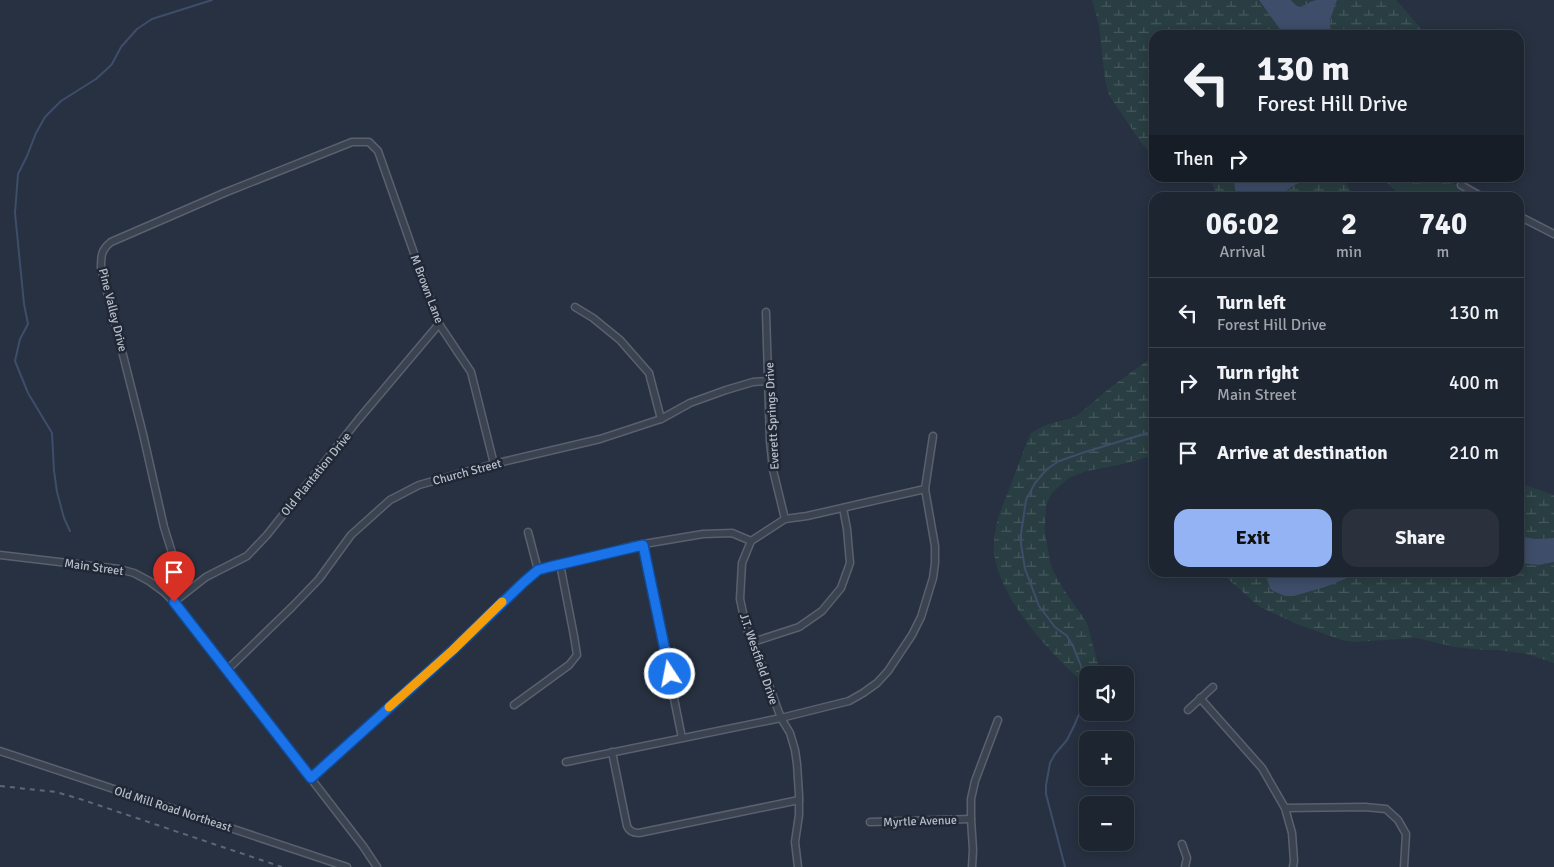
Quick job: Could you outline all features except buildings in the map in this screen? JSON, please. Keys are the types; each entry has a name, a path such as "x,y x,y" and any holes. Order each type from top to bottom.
{"street":[{"name":"Pine Valley Drive","path":"183,594 164,527 102,268 101,257 104,248 111,242 224,193 352,142 369,142"},
{"name":"M Brown Lane","path":"369,142 378,151 439,324 471,372 494,464"},
{"path":"1461,185 1473,192"},
{"path":"1524,219 1554,234"},
{"path":"575,307 593,318 620,340 649,372 661,419"},
{"name":"Everett Springs Drive","path":"766,312 770,441 774,470 785,519"},
{"name":"Old Plantation Drive","path":"174,602 206,577 246,556 267,535 352,428 439,324"},
{"name":"Church Street","path":"227,670 319,579 351,535 390,500 419,485 494,464 600,439 661,419 690,403 726,390 753,382 769,381"},
{"path":"566,762 781,718 849,701 877,683 888,671 912,635 921,617 935,563 933,532 924,489 933,436"},
{"path":"311,778 453,650 538,570 643,545 703,534 732,533 751,541 785,519 924,489"},
{"path":"753,642 798,627 822,611 841,588 850,563 843,508"},
{"path":"528,532 538,570"},
{"name":"J.T. Westfield Drive","path":"751,541 742,563 740,599 746,627 781,718 790,733 795,750 798,764 799,800 795,842 798,867"},
{"path":"643,545 682,738"},
{"name":"Main Street","path":"0,555 119,569 134,573 149,581 174,602 311,778 377,867"},
{"path":"514,705 569,665 577,655 560,564"},
{"path":"1188,710 1213,687"},
{"path":"1200,698 1262,768 1285,808 1292,833 1293,867"},
{"path":"972,867 971,799 975,781 998,720"},
{"name":"Old Mill Road Northeast","path":"0,751 347,867"},
{"path":"612,752 627,826 634,833 799,800"},
{"path":"1285,808 1365,807 1386,809 1398,820 1406,834 1404,867"},
{"name":"Myrtle Avenue","path":"870,822 971,819"},
{"path":"1182,844 1187,858 1185,867"}],"green space":[{"path":"1092,0 1259,0 1280,30 1149,30 1149,150 1142,144 1109,95 1105,80 1099,25"},
{"path":"1291,0 1314,0 1300,6"},
{"path":"1337,0 1396,0 1421,30 1331,30 1330,20"},
{"path":"1210,182 1234,182 1235,192 1216,192"},
{"path":"1301,182 1346,182 1351,192 1286,192"},
{"path":"1386,182 1451,182 1473,192 1396,192"},
{"path":"1149,360 1149,457 1087,471 1069,478 1052,493 1046,505 1045,532 1051,566 1062,587 1087,623 1098,666 1079,666 1079,678 1040,639 1012,600 1001,580 995,560 994,541 1001,509 1031,433 1043,426 1070,419 1079,414 1111,387"},
{"path":"1524,485 1554,495 1554,538 1536,539 1524,537"},
{"path":"1554,562 1554,663 1527,654 1455,647 1417,638 1354,642 1342,640 1299,625 1260,607 1226,577 1266,577 1270,588 1342,577 1524,577 1524,564"}],"water":[{"path":"1259,0 1291,0 1301,7 1316,0 1337,0 1330,20 1331,30 1280,30"},
{"path":"1234,182 1301,182 1286,192 1235,192"},
{"path":"1524,537 1536,539 1554,538 1554,562 1539,565 1524,564"},
{"path":"1267,577 1350,577 1294,596 1285,596 1270,588"}],"waterway":[{"path":"70,531 64,518 57,492 52,433 28,393 15,361 20,339 28,324 24,304 15,213 18,174 45,117 61,101 96,79 108,68 121,47 137,29 152,19 212,0"},
{"path":"1065,867 1046,794 1046,785 1050,763 1067,740 1080,712 1083,698 1083,671 1067,636 1055,627 1039,606 1025,569 1021,534 1026,500 1035,483 1047,469 1059,461 1149,433"}],"railway":[{"path":"0,786 56,792 282,867"}],"slow traffic":[{"path":"389,707 453,650 502,602"}],"route":[{"path":"174,602 311,778 453,650 538,570 632,546 643,545 670,674"}]}
